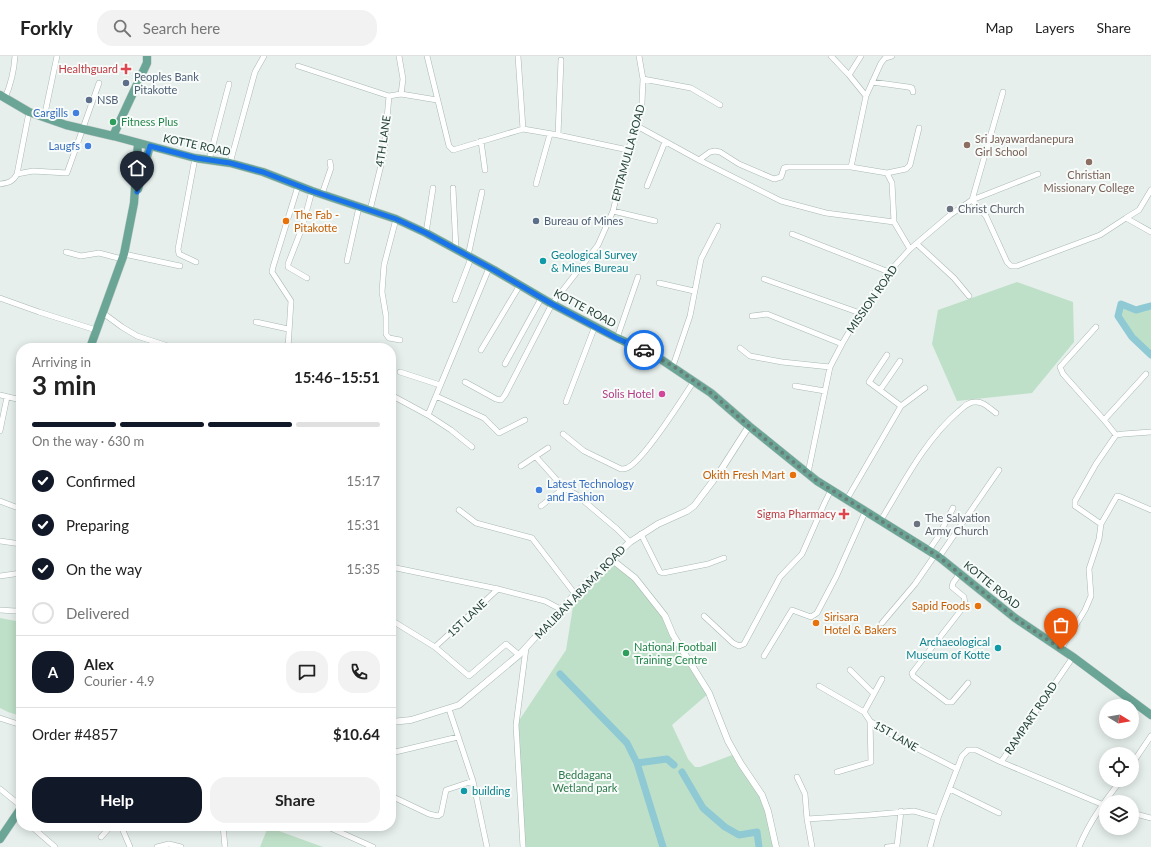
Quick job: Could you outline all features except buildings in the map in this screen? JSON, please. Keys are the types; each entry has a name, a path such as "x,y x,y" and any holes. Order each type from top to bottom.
{"main road":[{"path":"114,136 146,63 147,56"},
{"name":"KOTTE ROAD","path":"3,97 28,112 44,118 196,158 230,163 263,172 312,191 396,219 426,233 616,338 656,356 711,393 749,426 831,490 866,510 935,554 1015,618 1073,656 1151,715"},
{"path":"134,203 138,143"},
{"path":"92,343 123,257 134,203 150,146"},
{"path":"0,839 16,817"}],"street":[{"path":"3,97 10,86 15,56"},
{"path":"44,118 57,56"},
{"path":"230,163 255,72 264,56"},
{"path":"399,56 403,79 401,94"},
{"path":"427,56 449,146 453,150 523,129 628,150"},
{"path":"518,56 523,129"},
{"name":"EPITAMULLA ROAD","path":"465,382 496,399 501,400 552,304 598,245 613,210 628,150 637,126 642,103 644,79 639,56"},
{"path":"831,56 866,96"},
{"path":"849,75 861,56"},
{"path":"851,167 866,96 881,63 886,58 892,56"},
{"path":"558,135 561,60"},
{"path":"298,66 388,96 401,94 437,100"},
{"path":"644,79 691,88 720,105"},
{"path":"872,82 908,86 912,88 913,92"},
{"path":"17,174 33,171 67,173 99,83"},
{"path":"209,160 229,84"},
{"path":"1003,92 972,200 986,216 1007,262 1011,266 1018,266 1100,235 1139,210 1151,190"},
{"name":"4TH LANE","path":"370,210 384,153 388,96"},
{"path":"0,184 7,183 14,179 17,174 28,112"},
{"path":"637,126 699,160 781,201 826,213 894,222"},
{"path":"699,160 710,152 720,152 739,164 774,179 781,177 784,168 788,167 851,167 887,173 906,169 910,165 919,128"},
{"path":"536,184 550,134"},
{"path":"481,141 485,170"},
{"path":"647,186 665,142"},
{"path":"196,158 178,249 180,254 196,262"},
{"path":"322,194 331,168 330,162"},
{"path":"887,173 892,183 894,222 910,249"},
{"name":"MISSION ROAD","path":"808,473 830,367 860,313 890,272 910,249 950,215 972,200 1038,174"},
{"path":"288,343 290,301 272,272 272,267 298,186"},
{"path":"426,233 433,188"},
{"path":"453,188 456,250"},
{"path":"307,278 291,270 288,267 288,264 302,228 312,191"},
{"path":"455,300 469,257 482,192"},
{"path":"347,261 359,207"},
{"path":"613,210 655,221"},
{"path":"1126,218 1151,232"},
{"path":"396,219 384,265 382,292 386,316 386,334 389,338 400,340"},
{"path":"673,366 690,316 701,260 718,226"},
{"path":"792,234 890,272"},
{"path":"917,244 954,278 969,296"},
{"path":"66,252 81,256 99,253 180,266"},
{"path":"428,415 489,268"},
{"path":"616,338 638,277"},
{"path":"764,279 860,313"},
{"path":"659,283 694,292"},
{"path":"481,350 520,285"},
{"path":"505,364 542,297"},
{"path":"0,298 96,330"},
{"path":"103,313 122,328 137,336 159,343"},
{"path":"752,316 767,314 842,344"},
{"path":"256,322 288,329"},
{"path":"566,402 595,326"},
{"path":"1096,327 1060,366 1063,374 1104,420 1116,436"},
{"path":"740,348 750,356 782,362 830,367"},
{"path":"887,355 869,382 901,406"},
{"path":"880,390 900,361"},
{"path":"400,372 440,385"},
{"path":"1104,420 1146,374"},
{"path":"563,434 584,451 621,469 628,468 641,456 668,420 694,381"},
{"path":"795,386 825,391"},
{"path":"847,499 901,406 924,388"},
{"path":"0,395 16,399"},
{"path":"0,431 7,396"},
{"path":"436,396 484,418 499,433 525,420"},
{"path":"396,397 451,430 472,447"},
{"path":"881,520 913,467 932,440 953,416 969,403 974,402 982,403 996,413"},
{"name":"MALIBAN ARAMA ROAD","path":"396,722 411,720 459,705 519,655 562,610 575,594 611,558 641,534 694,506 719,473 749,426"},
{"path":"1101,524 1075,506 1074,503 1096,464 1116,436 1151,432"},
{"path":"521,466 548,448"},
{"path":"536,457 564,488 577,495 630,542"},
{"path":"882,622 915,584 935,554 999,470"},
{"path":"541,506 564,488"},
{"path":"704,616 733,643 739,646 744,644 780,577 802,554 831,490"},
{"path":"1061,649 1085,610 1091,596 1089,569 1099,539 1101,524 1117,496 1121,496 1151,510"},
{"path":"0,501 16,507"},
{"path":"935,554 938,537 953,508"},
{"path":"459,510 476,523 532,538 575,594"},
{"path":"764,656 792,610 811,617 817,613 836,577 866,510"},
{"path":"641,534 660,572 663,573 708,564 724,558"},
{"path":"0,541 16,543"},
{"path":"611,558 635,578 665,616 673,635 709,693 728,741 741,764 762,795 768,811 776,847"},
{"path":"396,568 498,589 545,601 562,610"},
{"path":"960,573 952,587 964,597 965,605 912,673 913,676 947,702 952,702 968,684"},
{"path":"0,576 16,574"},
{"name":"1ST LANE","path":"435,647 498,589"},
{"path":"0,610 16,611"},
{"path":"396,623 435,647 469,676 506,644 519,655"},
{"path":"523,847 516,725 526,648"},
{"name":"RAMPART ROAD","path":"930,847 938,818 962,756 968,750 976,750 1002,762 1073,656"},
{"path":"850,670 874,694"},
{"path":"864,712 882,679"},
{"name":"1ST LANE","path":"819,686 864,712 870,721 902,741 957,769"},
{"path":"449,709 473,780 487,847"},
{"path":"0,718 16,723"},
{"path":"837,772 871,762 870,721"},
{"path":"1139,754 1151,736"},
{"path":"396,752 458,737"},
{"path":"1002,762 1099,804"},
{"path":"797,777 805,794 807,819 812,847"},
{"path":"396,798 429,814 438,816 441,814 446,790 473,780"},
{"path":"0,789 16,807"},
{"path":"950,789 998,813"},
{"path":"807,819 914,811 938,818"},
{"path":"887,847 897,846 901,812"},
{"path":"1079,847 1085,832 1099,813"},
{"path":"1139,815 1151,818"},
{"path":"37,831 55,847"},
{"path":"101,837 106,831"},
{"path":"123,831 130,847"},
{"path":"223,831 225,847"},
{"path":"337,831 373,847"},
{"path":"157,847 169,844 181,847"}],"green space":[{"path":"1017,282 1073,302 1074,342 1032,393 957,401 932,344 938,310"},
{"path":"1121,304 1136,310 1151,306 1151,355 1132,337 1118,316"},
{"name":"Beddagana Wetland park","path":"611,559 635,578 665,616 709,693 672,725 688,759 695,767 700,767 735,754 762,795 776,847 523,847 516,725 566,650 575,594"},
{"path":"0,618 16,621 16,714 0,708"},
{"path":"266,831 279,831 323,847 260,847"}],"waterway":[{"path":"1151,306 1136,310 1121,304 1118,316 1132,337 1151,355"},
{"path":"560,674 627,743 637,763 663,847"},
{"path":"637,763 667,759 674,765"},
{"path":"682,772 703,808 725,827 739,835 757,832 759,847"}],"way so far":[{"path":"644,350 673,366 711,393 817,481 929,550 954,568 1015,618 1061,649"}],"place":[{"name":"Healthguard","path":"126,69"},
{"name":"Peoples Bank Pitakotte","path":"126,83"},
{"name":"NSB","path":"89,100"},
{"name":"Cargills","path":"76,113"},
{"name":"Fitness Plus","path":"113,122"},
{"name":"Sri Jayawardanepura Girl School","path":"967,145"},
{"name":"Laugfs","path":"88,146"},
{"name":"Christian Missionary College","path":"1089,162"},
{"name":"Christ Church","path":"950,209"},
{"name":"The Fab - Pitakotte","path":"286,221"},
{"name":"Bureau of Mines","path":"536,221"},
{"name":"Geological Survey & Mines Bureau","path":"543,261"},
{"name":"Solis Hotel","path":"662,394"},
{"name":"Okith Fresh Mart","path":"793,475"},
{"name":"Latest Technology and Fashion","path":"539,490"},
{"name":"Sigma Pharmacy","path":"844,514"},
{"name":"The Salvation Army Church","path":"917,524"},
{"name":"Sapid Foods","path":"978,606"},
{"name":"Sirisara Hotel & Bakers","path":"816,623"},
{"name":"Archaeological Museum of Kotte","path":"998,648"},
{"name":"National Football Training Centre","path":"626,653"},
{"name":"building","path":"464,791"}],"route":[{"path":"137,192 150,146 196,158 230,163 263,172 312,191 396,219 426,233 552,304 616,338 644,350"}]}
